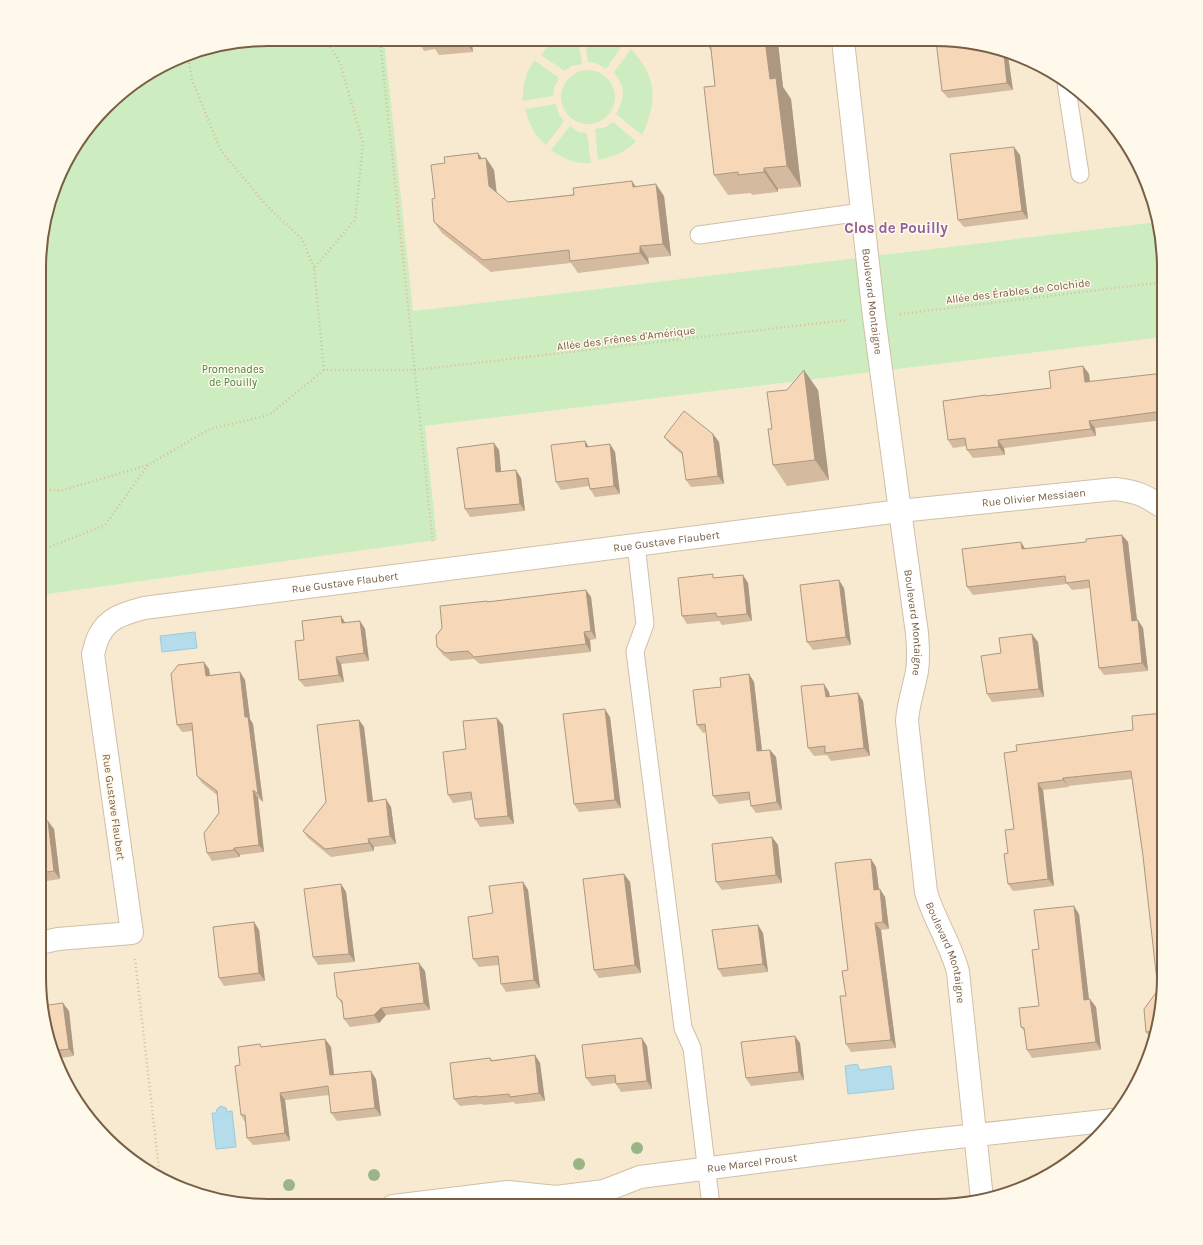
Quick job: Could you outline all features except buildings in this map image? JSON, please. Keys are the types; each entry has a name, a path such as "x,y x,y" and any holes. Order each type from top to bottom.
{"street":[{"name":"Boulevard Montaigne","path":"844,46 874,317 919,650 917,671 909,702 907,721 926,892 930,906 953,954 958,972 982,1194"},
{"name":"Rue Olivier Messiaen","path":"900,511 1115,489 1133,491 1144,495 1157,503"},
{"name":"Rue Gustave Flaubert","path":"132,933 93,654 99,635 109,622 123,614 144,608 900,511"},
{"path":"46,942 58,939 132,933"},
{"name":"Rue Marcel Proust","path":"450,1199 508,1192 556,1197 604,1192 640,1177 914,1142 1104,1121"}],"lane":[{"path":"1067,90 1080,174"},
{"path":"699,235 862,212"},
{"path":"636,544 645,624 635,651 682,1028 692,1048 709,1199"}],"path":[{"path":"314,268 355,220 363,143 340,63 330,46"},
{"path":"381,46 436,571"},
{"path":"46,489 60,491 148,465 210,429 269,415 324,370 314,268 302,239 267,206 221,151 192,80 189,61"},
{"name":"Allée des Érables de Colchide","path":"874,317 1157,283"},
{"name":"Allée des Frênes d'Amérique","path":"324,370 415,370 840,321"},
{"path":"46,548 105,525 148,465"},
{"path":"132,933 159,1170"}],"shaded area":[{"path":"371,46 949,46 978,50 1006,58 1033,69 1058,83 1092,111 1111,133 1127,157 1140,183 1152,223 413,311"},
{"path":"1157,338 1157,991 1153,1020 1140,1062 1120,1100 1092,1134 1058,1162 1020,1182 978,1195 949,1199 254,1199 225,1195 183,1182 145,1162 111,1134 83,1100 63,1062 50,1020 46,991 46,594 437,540 425,426"}],"green space":[{"name":"Promenades de Pouilly","path":"254,46 385,46 413,311 1152,223 1157,254 1157,338 425,426 437,540 46,594 46,254 50,225 63,183 83,145 111,111 145,83 183,63 225,50"},
{"path":"548,46 579,46 582,64 571,66 565,71 541,55"},
{"path":"586,46 622,46 606,69 596,63 588,62"},
{"path":"631,49 646,69 652,90 651,111 642,135 616,114 623,97 623,92 614,72"},
{"path":"534,60 559,78 554,88 553,96 523,101 525,79"},
{"path":"588,70 598,72 607,78 613,87 615,97 613,107 607,116 598,122 588,124 578,122 569,116 563,107 561,97 563,87 569,78 578,72"},
{"path":"556,104 559,115 564,121 546,145 532,129 525,109"},
{"path":"613,122 636,141 628,149 618,154 598,160 595,129 606,127"},
{"path":"570,126 579,132 587,133 591,163 580,163 570,160 551,150"}],"water":[{"path":"195,632 197,648 162,652 160,636"},
{"path":"857,1064 860,1070 891,1066 894,1089 848,1094 845,1066"},
{"path":"221,1106 226,1108 227,1112 232,1111 236,1147 216,1149 212,1113 216,1113 217,1109"}],"district":[{"name":"Clos de Pouilly","path":"896,228"}]}
